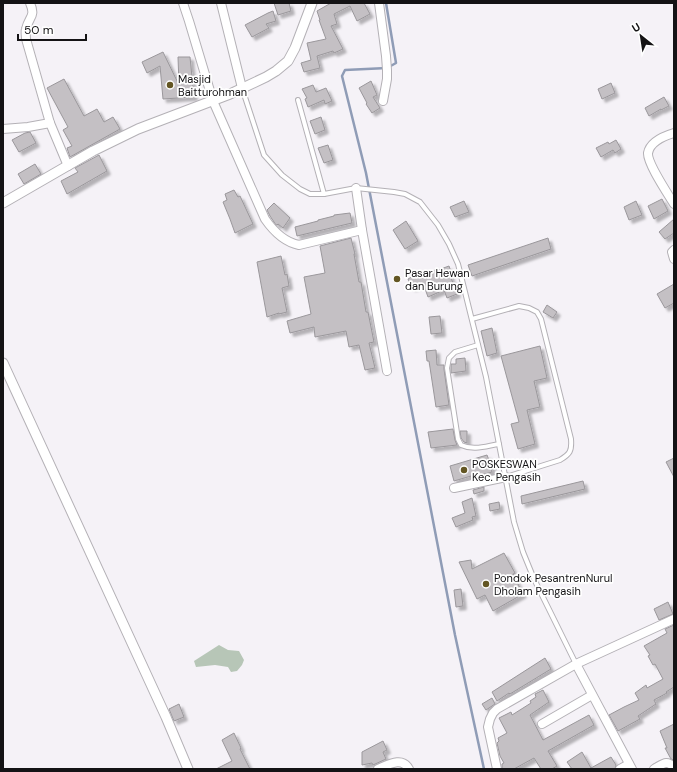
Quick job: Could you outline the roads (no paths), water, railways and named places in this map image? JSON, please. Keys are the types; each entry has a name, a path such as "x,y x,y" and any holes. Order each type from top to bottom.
{"street":[{"path":"30,3 33,13 26,28 26,39 50,123 68,166"},
{"path":"183,3 213,101 265,219 273,230 291,244 299,246 362,230"},
{"path":"221,3 242,88"},
{"path":"3,203 93,151 138,129 213,101 276,71 288,61 295,48 312,3"},
{"path":"379,3 387,70 383,101"},
{"path":"3,129 28,128 50,123"},
{"path":"674,133 666,135 652,144 648,153 650,162 674,204"},
{"path":"356,188 387,371"},
{"path":"674,250 672,252 674,259"},
{"path":"3,363 166,717 188,769"},
{"path":"454,488 506,477"},
{"path":"497,769 488,727 493,713 497,709 576,664 674,619"},
{"path":"576,664 630,766 620,769"},
{"path":"542,724 592,695"},
{"path":"378,769 399,761 404,763 409,769"},
{"path":"654,769 668,763 674,768"}],"lane":[{"path":"242,88 264,155 282,175 300,189 310,194 324,194 356,188 404,194 420,202 438,225 458,264 478,345 514,522 523,552 534,579 576,664"},
{"path":"298,100 324,194"},
{"path":"472,319 519,306 529,308 537,312 541,319 571,439 572,446 570,452 560,460 506,477"},
{"path":"478,345 454,352 449,358 448,368 458,439 461,445 473,449 499,444"}],"waterway":[{"path":"386,3 396,63 387,68 345,70 342,76 366,173 455,635 484,769"}],"place":[{"name":"Masjid Baitturohman","path":"170,85"},
{"name":"Pasar Hewan dan Burung","path":"397,279"},
{"name":"POSKESWAN Kec. Pengasih","path":"464,470"},
{"name":"Pondok PesantrenNurul Dholam Pengasih","path":"486,584"}]}
